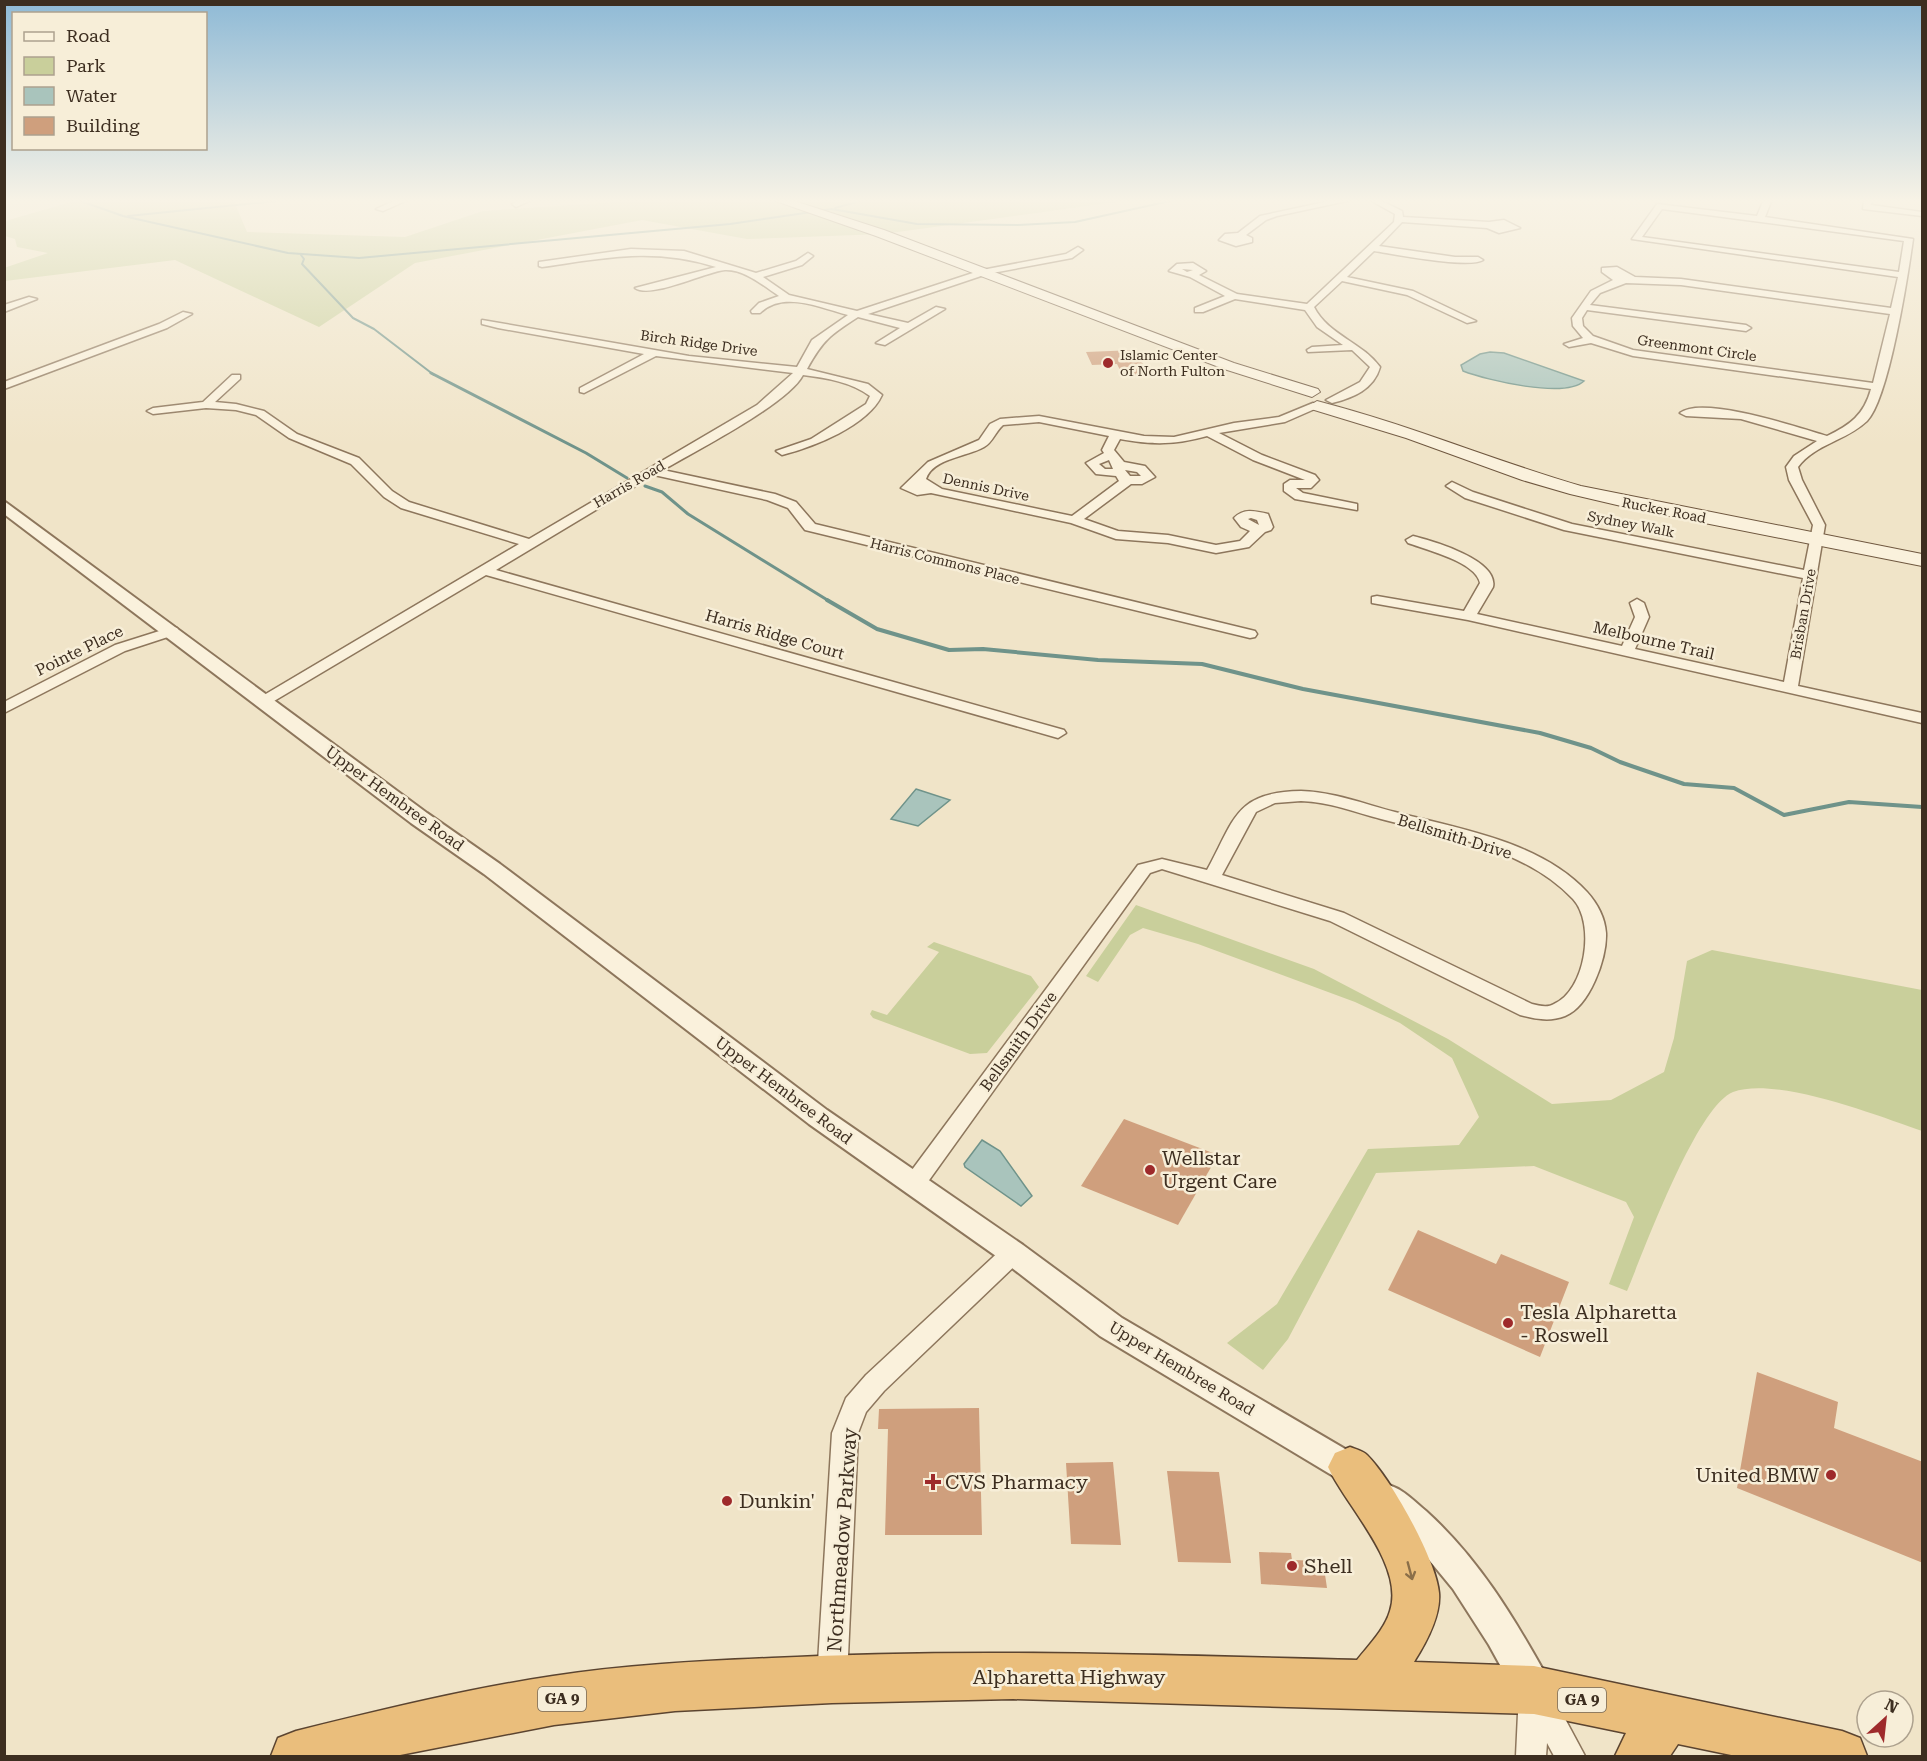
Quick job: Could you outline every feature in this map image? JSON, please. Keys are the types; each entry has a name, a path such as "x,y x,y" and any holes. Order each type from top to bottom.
{"highway":[{"path":"1350,1467 1397,1540 1409,1565 1415,1588 1415,1608 1404,1635 1368,1686"},
{"name":"Alpharetta Highway","path":"296,1756 434,1722 554,1700 675,1687 832,1679 1058,1675 1534,1690 1842,1756"},
{"path":"1640,1756 1667,1717"}],"main road":[{"name":"Rucker Road","path":"1010,281 1279,385 1294,398"},
{"name":"Rucker Road","path":"1229,366 1528,476 1576,490 1923,560"},
{"path":"1294,398 1300,393 1321,399"}],"street":[{"path":"640,288 675,281"},
{"path":"763,281 786,297 906,326"},
{"name":"Harris Road","path":"264,701 761,407 785,389 802,371 807,355 816,342 829,330 855,315 958,281"},
{"path":"1202,281 1212,289 1232,297 1309,307"},
{"path":"1309,307 1336,281"},
{"path":"1354,281 1410,293 1471,321"},
{"path":"1593,340 1582,332 1576,323 1584,307 1598,290 1621,282 1632,281"},
{"path":"1643,281 1681,282 1896,312"},
{"path":"1686,413 1714,413 1754,419 1829,441 1852,429 1865,418 1872,407 1902,281"},
{"path":"756,311 762,305 786,297"},
{"path":"1199,310 1232,297"},
{"path":"4,309 32,299"},
{"path":"1210,433 1234,426 1287,418 1321,399 1362,387 1374,373 1375,367 1356,347 1316,320 1309,307"},
{"path":"1584,307 1746,328"},
{"path":"881,343 906,326 940,309"},
{"path":"4,386 163,326 187,314"},
{"name":"Birch Ridge Drive","path":"486,322 522,331 724,364 802,371 864,385 874,391 877,398 871,406 815,442 782,451"},
{"path":"1569,344 1593,340"},
{"name":"Greenmont Circle","path":"1593,340 1617,349 1648,356 1877,387"},
{"path":"1312,350 1356,347"},
{"path":"584,390 653,352"},
{"path":"206,405 236,377"},
{"path":"1267,422 1281,413 1294,398"},
{"path":"153,411 206,405 236,407 260,413 293,436 355,461 388,494 405,505 528,543"},
{"name":"Dennis Drive","path":"1210,433 1174,441 1116,434 1030,418 995,425 984,442 931,465 921,473 925,485 1074,520 1116,535 1168,539 1216,549 1221,554 1238,557 1249,552 1244,544 1255,537 1260,530"},
{"path":"1210,433 1294,479 1288,488 1293,493 1352,507"},
{"path":"1074,520 1106,496 1121,488 1122,472 1110,455 1108,445 1116,434"},
{"name":"Brisban Drive","path":"1790,689 1809,575 1820,525 1815,510 1794,479 1792,467 1800,456 1829,441"},
{"path":"1110,455 1092,463 1094,468 1106,473 1122,472"},
{"name":"Harris Commons Place","path":"651,471 771,497 792,505 802,514 810,527 819,530 1250,634"},
{"name":"Sydney Walk","path":"1452,486 1469,495 1569,527 1809,575"},
{"name":"Upper Hembree Road","path":"4,506 419,818 492,869 818,1117 1013,1253 1112,1327 1350,1467 1436,1544 1472,1586 1506,1638 1534,1690"},
{"path":"1413,540 1465,560 1479,567 1487,575 1487,584 1468,616"},
{"name":"Harris Ridge Court","path":"482,570 1058,733"},
{"name":"Melbourne Trail","path":"1377,600 1468,616 1923,718"},
{"path":"1626,653 1642,617 1637,603"},
{"name":"Pointe Place","path":"4,708 120,648 172,631"},
{"name":"Bellsmith Drive","path":"914,1184 1144,869 1162,864 1337,916 1527,1010 1544,1015 1564,1010 1577,997 1598,948 1597,927 1581,898 1549,869 1469,837 1321,797 1277,797 1257,803 1249,809 1212,877"},
{"name":"Northmeadow Parkway","path":"832,1679 845,1433 855,1406 875,1383 1013,1253"},
{"path":"1531,1756 1534,1690"},
{"path":"1534,1690 1570,1756"}],"green space":[{"path":"221,281 388,281 319,327"},
{"path":"1136,905 1314,969 1448,1039 1552,1104 1611,1100 1664,1072 1674,1038 1687,961 1712,950 1922,990 1922,1131 1801,1093 1752,1088 1733,1092 1719,1103 1703,1124 1688,1151 1658,1214 1627,1291 1609,1284 1634,1217 1626,1202 1534,1166 1376,1173 1288,1339 1263,1370 1227,1343 1277,1304 1368,1149 1459,1145 1479,1117 1452,1058 1400,1023 1355,1002 1198,944 1143,928 1130,935 1098,982 1086,976"},
{"path":"934,942 1031,976 1039,987 987,1053 970,1054 873,1018 870,1014 872,1010 887,1015 939,952 927,947"}],"water":[{"path":"1504,353 1584,381 1574,386 1543,388 1506,383 1463,371 1461,365 1480,354"},
{"path":"916,789 950,800 918,826 891,819"},
{"path":"982,1140 1000,1151 1032,1196 1021,1206 965,1167 964,1164"}],"building":[{"name":"Islamic Center of North Fulton","path":"1135,350 1149,375 1123,376 1117,364 1092,365 1086,352"},
{"name":"Wellstar Urgent Care","path":"1124,1119 1218,1155 1178,1225 1081,1186"},
{"name":"Tesla Alpharetta - Roswell","path":"1418,1230 1496,1264 1501,1254 1569,1282 1540,1357 1388,1290"},
{"name":"United BMW","path":"1757,1372 1838,1402 1834,1428 1923,1462 1923,1563 1737,1488"},
{"name":"CVS Pharmacy","path":"979,1408 982,1535 885,1535 888,1429 878,1429 879,1409"},
{"path":"1113,1462 1121,1545 1071,1544 1066,1463"},
{"path":"1167,1471 1219,1472 1231,1563 1178,1562"},
{"name":"Shell","path":"1259,1552 1291,1553 1292,1560 1323,1561 1327,1588 1261,1584"}],"waterway":[{"path":"318,281 353,318 374,329 432,374"},
{"path":"432,374 586,453 627,478"},
{"path":"645,486 662,492 688,514 829,601"},
{"path":"827,600 877,629 949,650 983,649 1098,660 1202,664 1303,689 1540,733 1591,748 1620,762 1684,784 1734,788 1784,815 1849,802 1922,807"}],"place":[{"name":"Islamic Center of North Fulton","path":"1108,363"},
{"name":"Wellstar Urgent Care","path":"1150,1170"},
{"name":"Tesla Alpharetta - Roswell","path":"1508,1323"},
{"name":"United BMW","path":"1831,1475"},
{"name":"CVS Pharmacy","path":"933,1482"},
{"name":"Dunkin'","path":"727,1501"},
{"name":"Shell","path":"1292,1566"}]}
